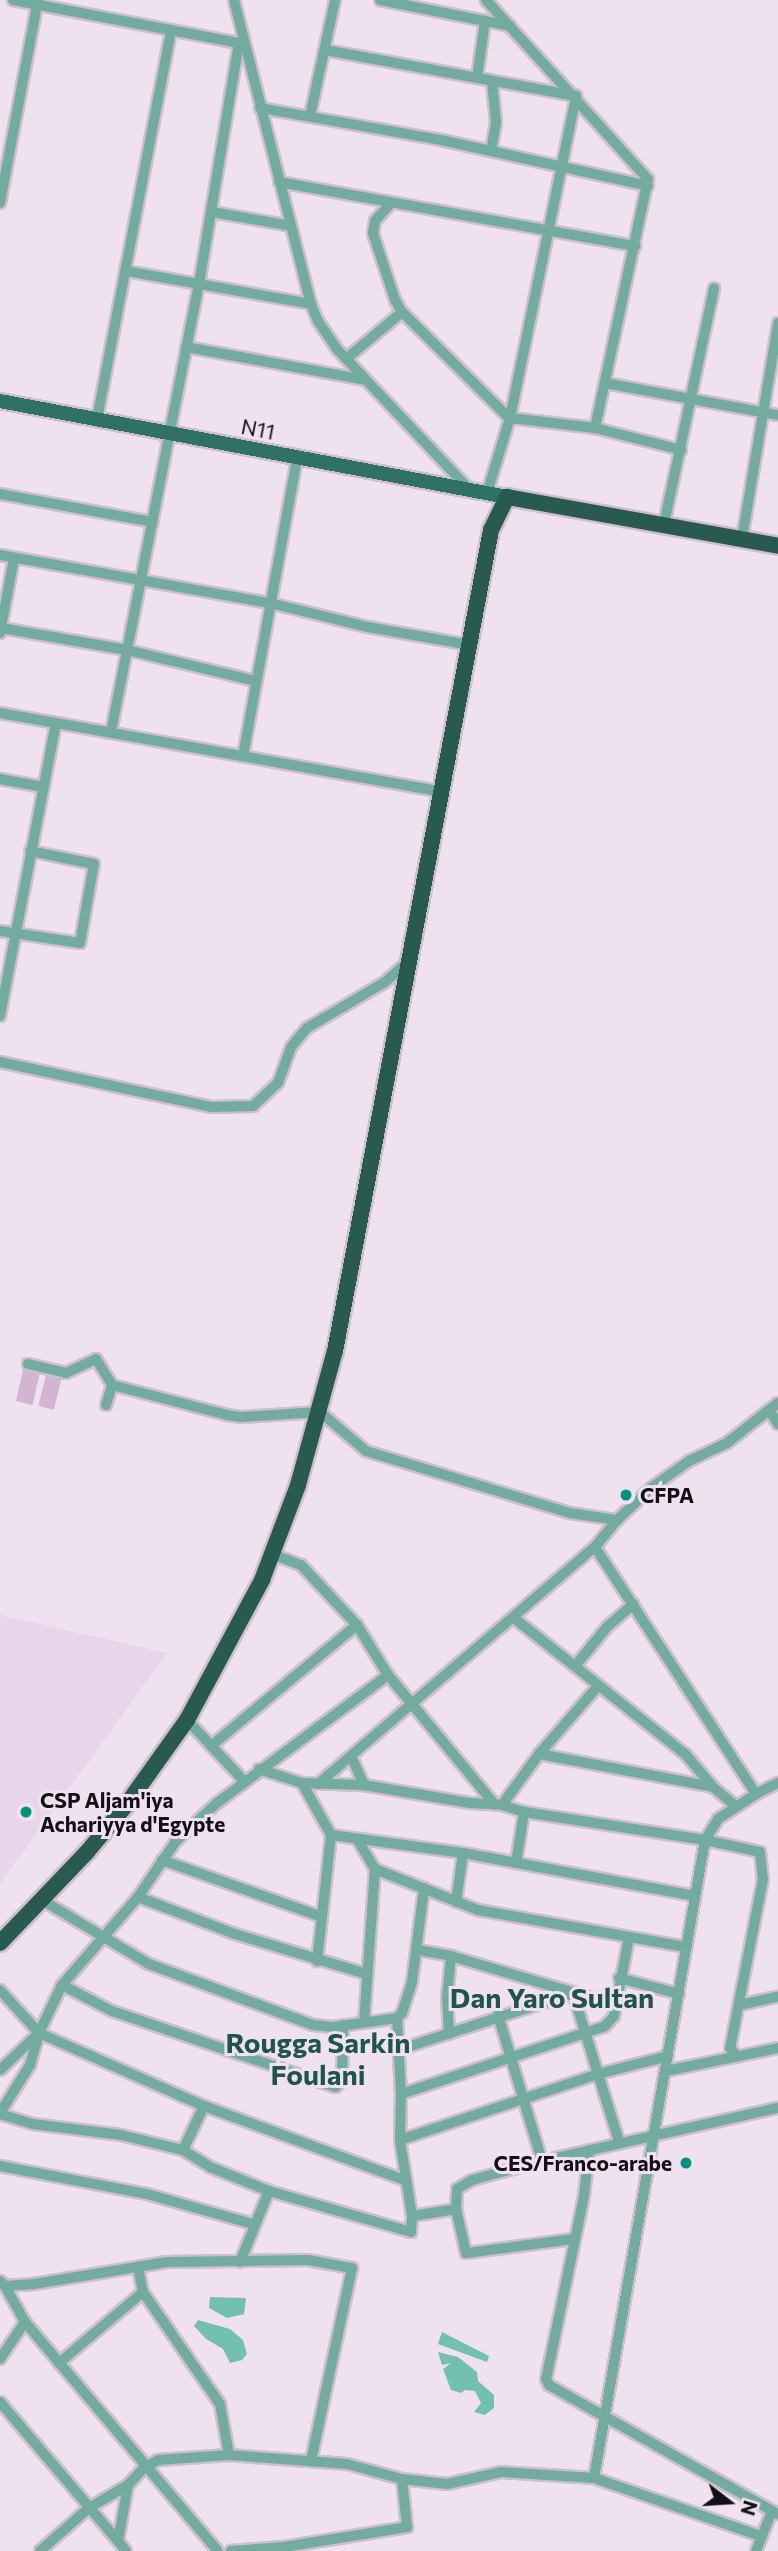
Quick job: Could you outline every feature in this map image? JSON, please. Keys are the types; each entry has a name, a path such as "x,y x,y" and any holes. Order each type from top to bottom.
{"highway":[{"path":"0,1942 42,1900 127,1804 187,1720 240,1624 272,1554 320,1412 349,1286 492,530 508,497 778,546"}],"main road":[{"name":"N11","path":"0,401 508,497"}],"street":[{"path":"13,0 37,2 241,43"},
{"path":"234,0 241,43 311,304 323,330 365,380 470,490"},
{"path":"310,116 335,0"},
{"path":"380,0 510,26"},
{"path":"0,203 37,2"},
{"path":"490,2 646,176 648,186 595,428"},
{"path":"477,78 485,21"},
{"path":"97,419 171,30"},
{"path":"111,732 199,284 241,43"},
{"path":"325,50 576,96"},
{"path":"491,151 496,122 492,80"},
{"path":"487,494 510,418 576,96"},
{"path":"260,108 491,151 648,186"},
{"path":"279,182 635,246"},
{"path":"391,203 375,222 373,233 391,292 402,312 510,418 595,428 681,450"},
{"path":"212,212 291,226"},
{"path":"126,271 311,304"},
{"path":"664,524 714,288"},
{"path":"346,359 402,312"},
{"path":"742,539 778,323"},
{"path":"186,347 365,380"},
{"path":"605,383 778,415"},
{"path":"243,756 297,458"},
{"path":"0,494 152,522"},
{"path":"0,555 270,603 368,627 470,645"},
{"path":"14,558 0,630 127,650 256,681"},
{"path":"0,713 442,792"},
{"path":"0,1016 56,723"},
{"path":"0,779 43,787"},
{"path":"0,931 80,943 94,864 30,851"},
{"path":"0,1062 212,1107 253,1106 278,1083 292,1046 307,1028 385,982 410,960"},
{"path":"28,1364 66,1373 96,1359 112,1385 242,1417 320,1412 366,1451 570,1513 617,1520"},
{"path":"106,1405 112,1385"},
{"path":"318,1784 352,1758 595,1546 617,1520 651,1488 689,1461 727,1443 774,1406 778,1424"},
{"path":"595,1546 756,1794"},
{"path":"272,1554 301,1565 357,1625 388,1675 498,1805"},
{"path":"576,1665 607,1627 633,1604"},
{"path":"514,1618 686,1755 713,1787 736,1806"},
{"path":"211,1746 357,1625"},
{"path":"388,1675 259,1769 193,1823 162,1860 138,1897 106,1937 62,1985 39,2033 30,2065 0,2113 33,2124 121,2135 183,2150 210,2167 269,2191 411,2232 412,2216 404,2180 400,2140 401,2094 397,2018 407,2004 418,1950 424,1888"},
{"path":"498,1805 599,1685"},
{"path":"187,1720 244,1782"},
{"path":"539,1754 713,1787"},
{"path":"352,1758 365,1785"},
{"path":"259,1769 302,1783 365,1785 498,1805 524,1812 705,1840 760,1852 764,1868 730,2048 737,2056"},
{"path":"302,1783 331,1835 317,1961"},
{"path":"594,2478 705,1840 714,1824 736,1806 778,1783"},
{"path":"516,1863 524,1812"},
{"path":"331,1835 463,1853 695,1896"},
{"path":"357,1839 375,1868 478,1910 686,1947"},
{"path":"456,1902 463,1853"},
{"path":"162,1860 323,1917"},
{"path":"364,2022 375,1868"},
{"path":"138,1897 234,1934 366,1974"},
{"path":"42,1900 149,1965 313,2025 343,2025 397,2018"},
{"path":"401,2094 605,2026 614,2016 629,1937"},
{"path":"418,1950 451,1956 615,2004"},
{"path":"449,2034 447,1998 451,1956"},
{"path":"620,1978 679,1994"},
{"path":"62,1985 113,2011 335,2087 342,2081 343,2025"},
{"path":"0,1990 39,2033 204,2105 404,2180"},
{"path":"398,2049 573,1993"},
{"path":"573,1993 618,2142"},
{"path":"739,2005 778,1997"},
{"path":"498,2015 542,2161"},
{"path":"0,2070 39,2033"},
{"path":"666,2071 778,2048"},
{"path":"400,2140 598,2074 668,2056"},
{"path":"183,2150 204,2105"},
{"path":"573,2239 466,2253 456,2209 458,2187 542,2161 618,2142 778,2108"},
{"path":"589,2150 584,2196 546,2379 549,2385 775,2512 756,2551"},
{"path":"0,2166 147,2194 253,2224"},
{"path":"240,2262 253,2224 269,2191"},
{"path":"412,2216 456,2209"},
{"path":"218,2551 25,2322 3,2283 167,2262 308,2260 352,2268 312,2461"},
{"path":"138,2267 143,2292 220,2404 229,2455"},
{"path":"59,2363 143,2292"},
{"path":"0,2359 25,2322"},
{"path":"0,2402 126,2551"},
{"path":"40,2551 89,2508 128,2485 158,2460 229,2455 347,2464 402,2479 447,2484 501,2472 594,2478 761,2536"},
{"path":"231,2551 284,2547 407,2527 402,2479"},
{"path":"118,2541 128,2485"}],"shaded area":[{"path":"24,1366 41,1370 32,1405 16,1401"},
{"path":"47,1371 63,1375 54,1410 38,1406"},
{"name":"CSP Aljam'iya Achariyya d'Egypte","path":"0,1615 167,1653 0,1884"},
{"path":"210,2297 246,2298 244,2314 227,2318 209,2308"},
{"path":"198,2320 230,2329 243,2340 247,2354 242,2360 230,2363 223,2349 206,2339 194,2326"},
{"path":"442,2332 489,2356 487,2362 438,2344"},
{"path":"438,2352 458,2357 477,2372 478,2381 494,2395 494,2408 485,2415 474,2412 481,2403 475,2391 465,2390 461,2393 451,2390 443,2369 451,2363 442,2365"}],"place":[{"name":"CFPA","path":"626,1495"},
{"name":"CSP Aljam'iya Achariyya d'Egypte","path":"26,1812"},
{"name":"CES/Franco-arabe","path":"686,2163"}],"district":[{"name":"Dan Yaro Sultan","path":"552,1997"},
{"name":"Rougga Sarkin Foulani","path":"318,2058"}]}
